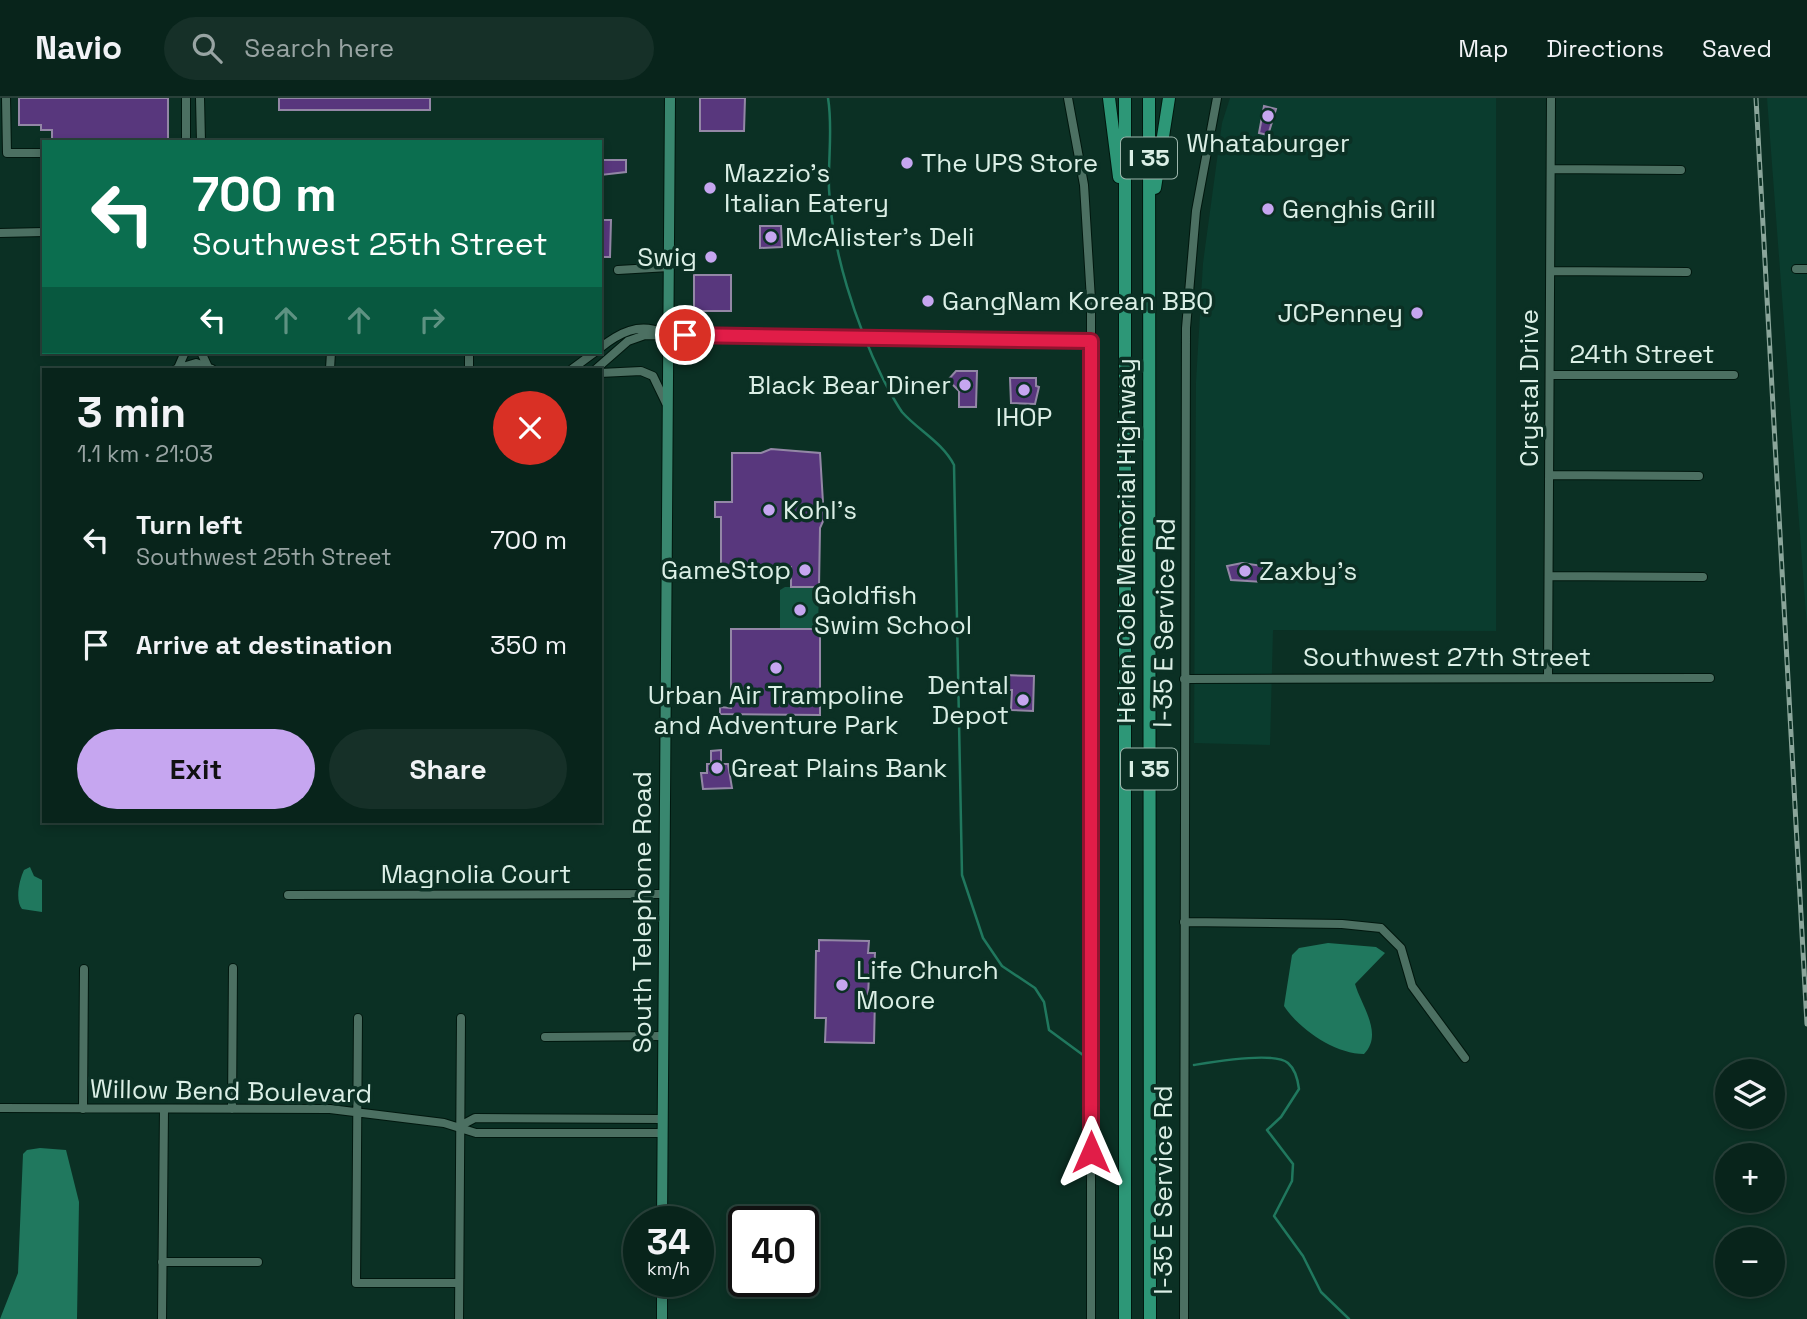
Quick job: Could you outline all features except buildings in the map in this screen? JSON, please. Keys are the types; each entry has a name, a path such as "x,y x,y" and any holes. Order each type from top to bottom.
{"highway":[{"path":"1109,98 1126,219"},
{"name":"Helen Cole Memorial Highway","path":"1125,98 1125,1319"},
{"name":"Helen Cole Memorial Highway","path":"1149,98 1150,1319"},
{"path":"1149,219 1169,98"}],"main road":[{"name":"South Telephone Road","path":"663,1206 670,98"},
{"path":"662,1297 662,1319"}],"street":[{"path":"6,98 3,118 4,150 42,153"},
{"path":"186,98 186,140"},
{"path":"200,98 201,140"},
{"path":"1068,98 1087,222 1091,341 1091,1319"},
{"name":"I-35 E Service Rd","path":"1184,1319 1187,312 1198,201 1217,98"},
{"name":"Crystal Drive","path":"1548,678 1551,98"},
{"path":"1551,169 1681,170"},
{"path":"0,233 42,232"},
{"path":"618,270 669,267"},
{"path":"1796,269 1807,269"},
{"path":"1551,271 1687,272"},
{"path":"602,346 617,335 633,329 655,329 669,335"},
{"path":"597,368 633,338 645,335 1091,341"},
{"path":"573,368 592,354"},
{"path":"177,368 196,363 210,368"},
{"path":"602,373 641,372 653,376 668,410"},
{"name":"24th Street","path":"1550,375 1734,376"},
{"path":"1550,475 1699,476"},
{"path":"1549,576 1703,577"},
{"name":"Southwest 27th Street","path":"1184,679 1710,678"},
{"name":"Magnolia Court","path":"288,895 665,894"},
{"path":"1184,922 1342,924 1381,929 1401,948 1412,986 1465,1058"},
{"path":"232,1108 233,968"},
{"path":"83,1108 84,969"},
{"path":"358,1018 356,1283 459,1283"},
{"path":"459,1319 461,1018"},
{"path":"545,1037 664,1036"},
{"name":"Willow Bend Boulevard","path":"0,1108 357,1111 460,1126 476,1133 663,1133"},
{"path":"162,1319 164,1108"},
{"name":"Willow Bend Boulevard","path":"460,1126 475,1118 663,1119"},
{"path":"162,1262 258,1262"}],"shaded area":[{"path":"1230,98 1496,98 1496,631 1273,630 1270,745 1194,743 1196,382 1203,263 1222,123"},
{"path":"1767,98 1807,98 1807,627"},
{"name":"Goldfish Swim School","path":"785,587 819,587 818,629 780,629 780,590"},
{"path":"30,867 34,876 42,880 42,912 22,909 20,905 18,890 22,874"},
{"path":"1328,943 1376,947 1385,953 1355,984 1372,1029 1370,1046 1364,1054 1341,1050 1319,1039 1284,1006 1292,955 1299,948"},
{"path":"27,1150 66,1150 79,1202 77,1319 0,1319 18,1273 23,1154"}],"waterway":[{"path":"828,98 831,213 840,262 855,311 873,358 899,408 937,443 954,465 962,875 983,938 1002,966 1035,988 1044,1002 1049,1030 1083,1055"},
{"path":"1194,1065 1242,1058 1270,1058 1288,1063 1293,1068 1299,1089 1281,1117 1267,1130 1293,1164 1292,1181 1274,1216 1303,1256 1321,1292 1349,1319"}],"railway":[{"path":"1756,98 1807,1024"}],"place":[{"name":"Whataburger","path":"1268,116"},
{"name":"The UPS Store","path":"907,163"},
{"name":"Mazzio's Italian Eatery","path":"710,188"},
{"name":"Genghis Grill","path":"1268,209"},
{"name":"McAlister's Deli","path":"771,237"},
{"name":"Swig","path":"711,257"},
{"name":"GangNam Korean BBQ","path":"928,301"},
{"name":"JCPenney","path":"1417,313"},
{"name":"Black Bear Diner","path":"965,385"},
{"name":"IHOP","path":"1024,390"},
{"name":"Kohl's","path":"769,510"},
{"name":"GameStop","path":"805,570"},
{"name":"Zaxby's","path":"1245,571"},
{"name":"Goldfish Swim School","path":"800,610"},
{"name":"Urban Air Trampoline and Adventure Park","path":"776,668"},
{"name":"Dental Depot","path":"1023,700"},
{"name":"Great Plains Bank","path":"717,768"},
{"name":"Life Church Moore","path":"842,985"}],"route":[{"path":"685,335 1091,341 1091,1152"}]}
